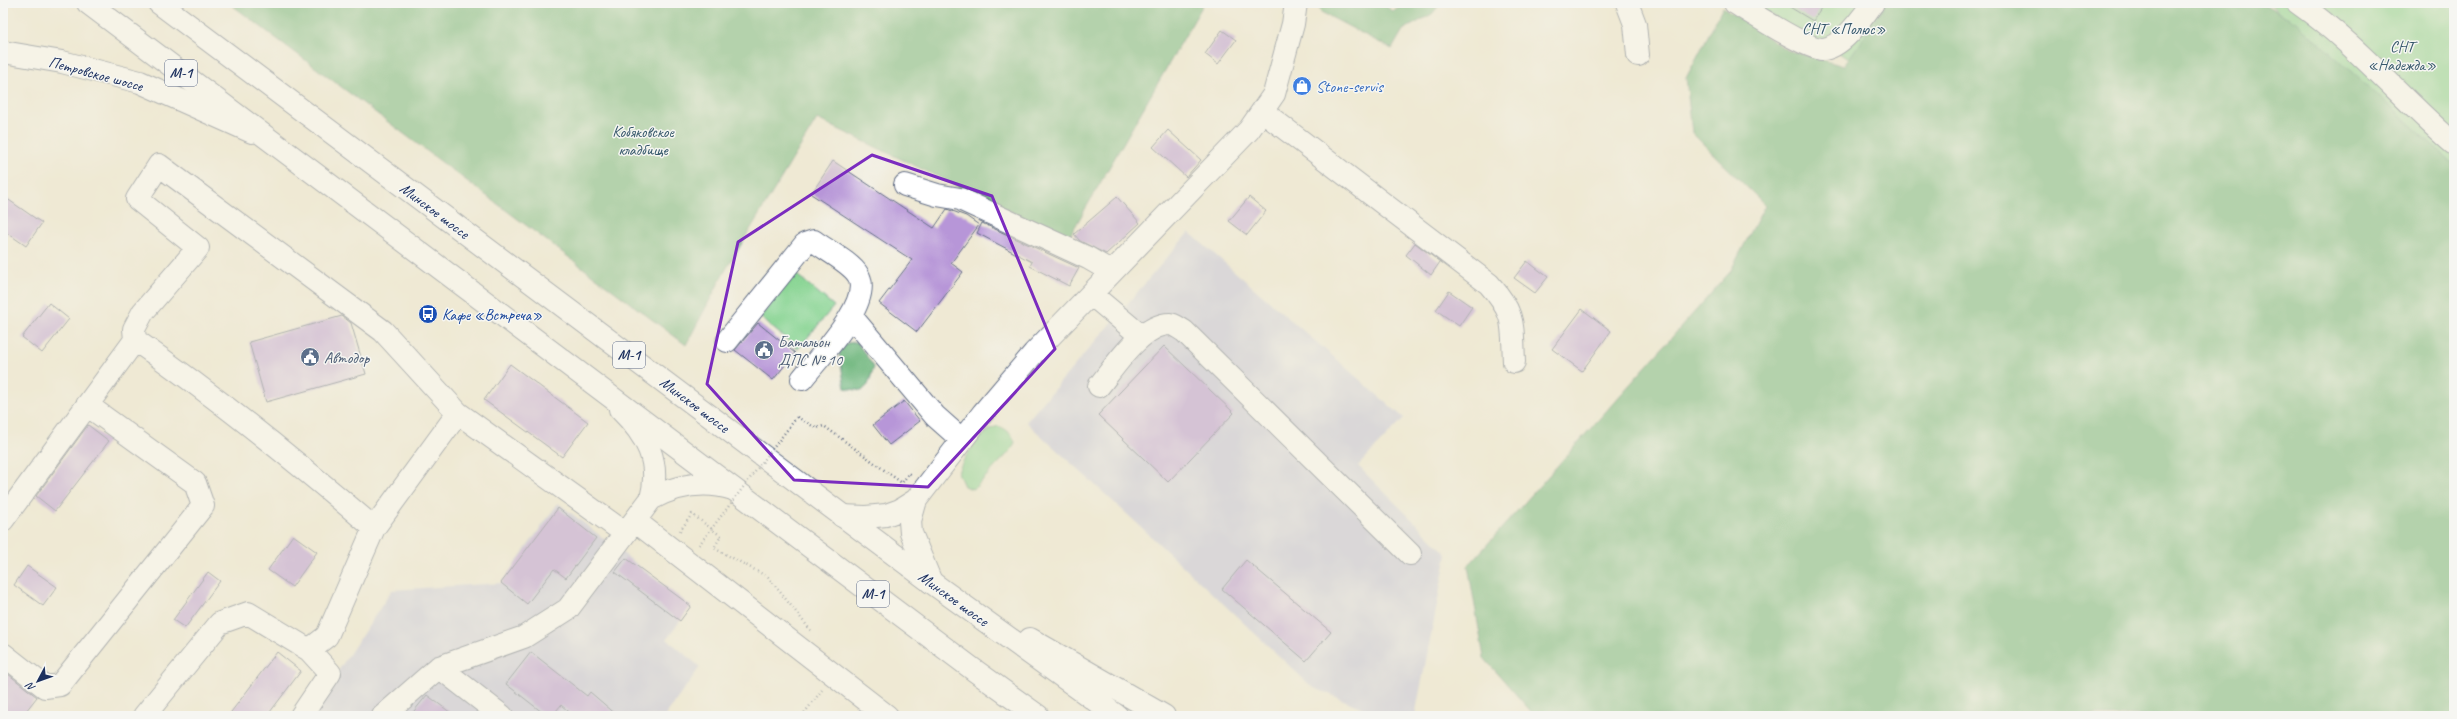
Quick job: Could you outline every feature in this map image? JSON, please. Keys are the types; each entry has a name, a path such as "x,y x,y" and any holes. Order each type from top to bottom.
{"main road":[{"name":"М-1","path":"88,3 275,142 974,670 1038,716"},
{"name":"Минское шоссе","path":"159,3 937,587 1117,716"},
{"path":"1627,3 1635,24 1638,55"},
{"path":"1735,3 1808,44 1821,49 1834,45 1847,35 1873,3"},
{"path":"2298,3 2343,39 2422,116 2454,144"},
{"path":"842,516 866,517 886,515 900,510 916,500 962,440 1034,353 1249,130 1264,112 1274,94 1280,76 1291,6"},
{"name":"Петровское шоссе","path":"3,52 62,62 140,82 275,142"},
{"path":"1264,112 1489,284 1509,309 1512,321 1514,362"},
{"path":"3,520 135,340 134,329 143,312 198,248 137,199 159,165 382,331 458,413 630,527 887,716"},
{"path":"906,185 937,195 960,199 1088,258 1112,272"},
{"path":"727,341 805,244 810,241 814,241 858,275 861,290 860,300 851,316 802,379"},
{"path":"1091,294 1141,336"},
{"path":"851,316 935,416 962,440"},
{"path":"1099,386 1141,336 1158,326 1172,324 1184,331 1410,554"},
{"path":"135,340 184,375 287,454 374,528"},
{"path":"383,716 439,667 524,638 568,610 651,499 655,479 649,448 629,418 600,388"},
{"path":"3,654 45,687 60,685 203,506 195,483 87,405"},
{"path":"309,650 327,636 374,528 458,413"},
{"path":"651,499 671,489 686,485 710,484 733,489"},
{"path":"916,500 910,524 911,533 937,587 1103,679 1164,716"},
{"path":"144,716 220,623 248,613 309,650 330,673 301,716"},
{"path":"439,667 502,716"},
{"path":"974,670 1022,716"}],"path":[{"path":"699,545 797,417 816,428 824,426 902,483 909,473 914,477"},
{"path":"680,531 692,514 721,536 714,548 768,577 816,637"},
{"path":"802,716 825,686"}],"highlighted area":[{"path":"872,155 992,196 1055,349 928,487 794,480 707,384 738,242"}],"shaded area":[{"path":"1189,232 1404,418 1358,466 1447,554 1415,716 1382,716 1312,687 1026,422"},
{"path":"558,503 691,606 667,639 700,667 665,716 308,716 392,590 501,583"}],"green space":[{"name":"Кобяковское кладбище","path":"229,3 1204,3 1068,239 817,119 725,271 686,345"},
{"path":"1318,3 1382,3 1392,11 1411,3 1441,3 1432,14 1403,30 1392,49 1321,12"},
{"name":"СНТ «Полюс»","path":"1749,3 1894,3 1851,60"},
{"path":"1887,3 2262,3 2296,22 2454,164 2454,716 1535,716 1484,658 1468,566 1730,272 1765,205 1692,133 1686,78 1723,7 1787,50 1844,66"},
{"name":"СНТ «Надежда»","path":"2269,3 2454,3 2454,172"},
{"path":"796,274 834,306 798,349 760,317"},
{"path":"857,342 874,367 868,385 862,391 845,388 839,353 847,343"},
{"path":"998,426 1009,432 1015,442 1012,449 977,486 972,489 964,486 958,473 960,466 974,445 986,433"}],"building":[{"path":"1783,3 1824,3 1813,21"},
{"path":"1222,30 1236,40 1218,64 1205,54"},
{"path":"1168,130 1201,160 1186,177 1153,147"},
{"path":"833,161 934,228 947,209 966,216 979,225 951,263 963,272 917,332 879,303 912,260 811,194"},
{"path":"3,196 42,223 26,246 3,230"},
{"path":"1117,197 1140,223 1106,254 1080,241 1074,234"},
{"path":"1249,197 1266,211 1247,235 1229,221"},
{"path":"982,223 1079,268 1069,286 1030,266 1032,262 977,233"},
{"path":"1415,243 1440,262 1431,275 1406,255"},
{"path":"1527,261 1548,277 1535,293 1514,278"},
{"path":"1449,291 1472,307 1459,326 1436,310"},
{"path":"49,303 69,319 42,353 22,337"},
{"path":"1582,309 1611,331 1582,371 1552,349"},
{"path":"342,316 351,323 366,374 266,402 249,342"},
{"path":"758,323 795,353 773,380 735,350"},
{"path":"1164,346 1234,413 1168,482 1098,415"},
{"path":"510,364 588,422 562,457 484,400"},
{"path":"904,401 920,421 889,445 873,425"},
{"path":"88,425 109,441 55,511 36,496"},
{"path":"558,508 596,538 566,578 554,569 527,604 501,583"},
{"path":"293,535 317,552 292,587 268,570"},
{"path":"626,558 691,606 680,621 615,572"},
{"path":"1246,560 1331,632 1306,661 1222,589"},
{"path":"27,566 57,587 43,606 14,585"},
{"path":"208,572 220,581 185,628 173,620"},
{"path":"277,652 301,671 267,716 228,716"},
{"path":"531,652 587,696 590,692 618,716 574,716 561,705 552,716 547,716 506,684"},
{"path":"8,674 37,697 22,716 3,716 3,680"},
{"path":"427,695 455,716 410,716"}],"place":[{"name":"Stone-servis","path":"1302,86"},
{"name":"Кафе «Встреча»","path":"428,314"},
{"name":"Батальон ДПС № 10","path":"764,350"},
{"name":"Автодор","path":"310,357"}]}
